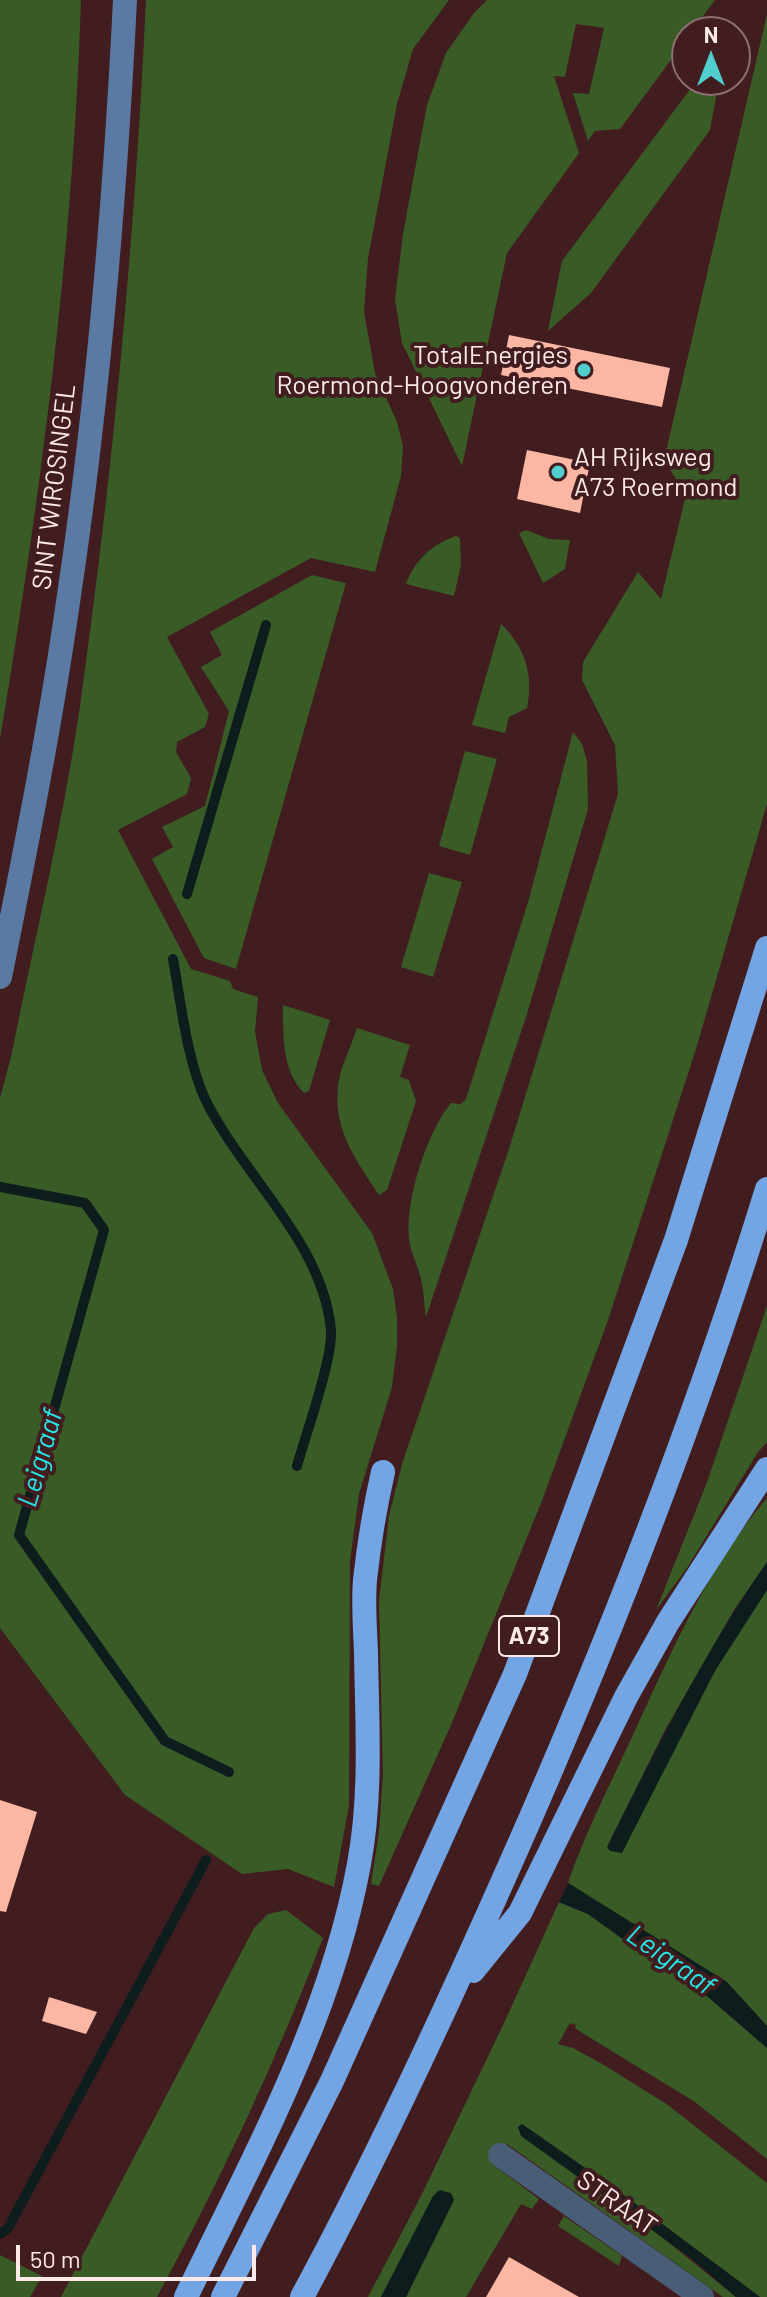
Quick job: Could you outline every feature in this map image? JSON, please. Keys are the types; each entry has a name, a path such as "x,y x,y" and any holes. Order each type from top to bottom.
{"highway":[{"name":"A73","path":"223,2297 332,2081 515,1674 676,1240 767,948"},
{"name":"A73","path":"302,2297 451,1998 583,1695 662,1496 741,1273 767,1189"},
{"name":"A73","path":"451,1998 520,1913 633,1685 668,1622 767,1469"},
{"path":"186,2297 263,2138 314,2021 359,1863 366,1803 365,1582 383,1472"}],"main road":[{"name":"SINT WIROSINGEL","path":"0,977 34,808 69,601 101,330 118,135 125,0"}],"street":[{"name":"STRAAT","path":"500,2155 702,2297"}],"green space":[{"path":"0,0 81,0 71,185 53,371 29,555 0,739"},
{"path":"146,0 449,0 413,49 397,104 368,258 364,312 375,373 397,422 403,446 401,476 375,572 311,558 167,637 209,714 205,727 177,742 176,752 191,778 187,794 118,830 191,969 230,981 233,989 258,997 255,1032 262,1070 278,1103 372,1233 393,1289 397,1346 392,1387 359,1494 350,1561 349,1805 334,1887 288,1869 242,1874 125,1795 0,1628 0,1098 65,794 92,618 121,354 136,177"},
{"path":"487,0 715,0 703,16 671,16 671,60 620,129 595,131 588,141 573,93 589,94 604,28 576,24 565,77 554,76 579,153 507,253 462,466 402,343 395,299 403,234 427,105 446,53"},
{"path":"767,14 767,804 696,1049 608,1320 543,1498 451,1725 379,1886 371,1884 383,1775 379,1601 389,1516 402,1464 509,1149 618,794 615,745 582,680 583,662 638,572 661,599 686,495 664,460 748,96 751,96 751,83"},
{"path":"685,96 716,96 710,130 591,293 548,331 562,261"},
{"path":"526,530 549,539 570,540 565,569 543,583 519,533"},
{"path":"456,536 460,538 461,565 454,596 406,584 425,554"},
{"path":"312,575 346,583 236,969 204,958 152,859 173,847 162,827 205,806 229,711 201,667 222,655 210,632"},
{"path":"501,624 522,652 529,684 527,708 509,717 505,733 472,725"},
{"path":"573,732 582,744 587,761 588,809 526,1017 426,1317 420,1274 409,1238 414,1186 426,1148 442,1116 451,1103 461,1104 466,1099 529,899"},
{"path":"465,751 497,759 470,855 439,846"},
{"path":"429,873 462,882 433,977 401,967"},
{"path":"283,1005 330,1020 309,1091 304,1093 291,1074 288,1063"},
{"path":"357,1028 410,1045 400,1077 409,1080 416,1101 387,1190 379,1195 346,1139 338,1109 340,1075"},
{"path":"767,1306 767,1442 687,1568 656,1610 706,1485"},
{"path":"767,1498 767,1562 734,1610 665,1730 607,1847 767,1590 767,2026 726,1982 568,1883 598,1809 691,1613 726,1553"},
{"path":"559,1902 588,1914 661,1966 692,1983 767,2048 767,2159 695,2102 584,2034 575,2028 576,2025 570,2023 558,2044 573,2048 604,2065 668,2105 767,2183 767,2297 760,2297 522,2124 736,2297 723,2297 507,2144 492,2164 539,2199 532,2209 521,2204 466,2297 406,2297 454,2200 437,2191 381,2297 368,2297 422,2194"},
{"path":"286,1910 323,1938 246,2120 157,2297 61,2297 254,1928 268,1914"},
{"path":"564,2216 622,2256 619,2266 558,2226"},
{"path":"0,2255 42,2276 30,2297 0,2297"}],"water":[{"path":"767,1562 767,1590 715,1671 622,1853 610,1851 607,1847 682,1702 722,1631"},
{"path":"568,1883 727,1982 767,2026 767,2048 692,1983 656,1963 588,1914 559,1902"},
{"path":"522,2124 760,2297 736,2297 692,2259 521,2136 518,2127"},
{"path":"440,2190 451,2193 454,2200 406,2297 381,2297 433,2196"}],"building":[{"path":"509,335 670,368 662,407 501,375"},
{"path":"527,450 590,463 580,513 517,499"},
{"path":"0,1800 37,1812 6,1912 0,1911"},
{"path":"49,1997 97,2012 86,2034 42,2021"},
{"path":"509,2257 579,2297 486,2297"}],"waterway":[{"path":"187,894 266,625"},
{"path":"173,959 189,1050 206,1101 240,1157 298,1239 325,1298 331,1330 330,1343 297,1466"},
{"name":"Leigraaf","path":"0,1187 85,1203 104,1230 19,1535 165,1741 229,1772"},
{"path":"0,2234 8,2228 206,1860"}],"place":[{"name":"TotalEnergies Roermond-Hoogvonderen","path":"584,370"},
{"name":"AH Rijksweg A73 Roermond","path":"558,472"}]}
